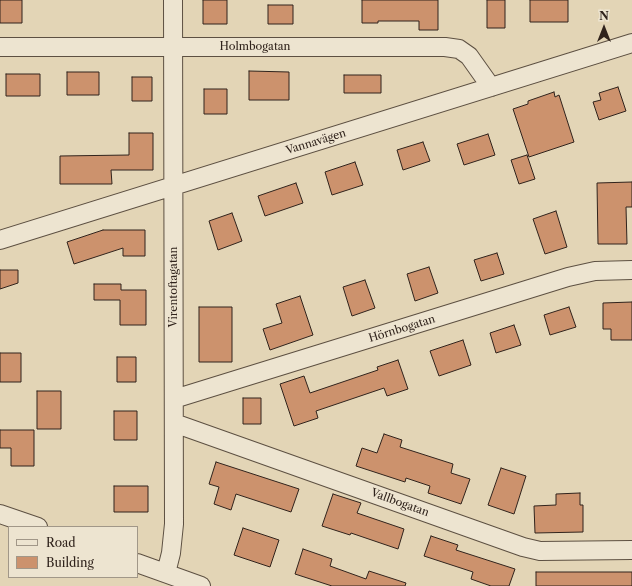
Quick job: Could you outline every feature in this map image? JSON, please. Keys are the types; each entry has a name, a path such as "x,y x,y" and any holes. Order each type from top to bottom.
{"street":[{"name":"Virentoftagatan","path":"166,573 171,552 174,524 173,0"},
{"name":"Vannavägen","path":"0,240 632,43"},
{"name":"Holmbogatan","path":"0,47 452,48 459,49 469,56 491,87"},
{"name":"Hörnbogatan","path":"174,400 568,277 595,272 632,270"},
{"name":"Vallbogatan","path":"174,423 523,547 540,551 632,550"},
{"path":"0,514 35,526"},
{"path":"138,563 201,586"}],"building":[{"path":"0,0 22,0 22,23 0,23"},
{"path":"203,0 227,0 227,24 203,24"},
{"path":"362,0 438,0 438,30 419,30 419,21 378,21 378,23 362,23"},
{"path":"487,0 505,0 505,28 487,28"},
{"path":"530,0 568,0 568,22 530,22"},
{"path":"268,5 293,5 293,24 268,24"},
{"path":"249,71 289,72 289,100 249,100"},
{"path":"67,72 99,72 99,95 67,95"},
{"path":"6,74 40,74 40,96 6,96"},
{"path":"344,75 381,75 381,93 344,93"},
{"path":"132,77 152,77 152,101 132,101"},
{"path":"618,87 626,111 599,120 593,102 601,100 599,93"},
{"path":"204,89 227,89 227,114 204,114"},
{"path":"554,92 555,97 559,95 574,142 529,157 513,109 528,104 528,101"},
{"path":"129,133 153,133 153,170 111,170 112,184 60,184 60,156 129,155"},
{"path":"488,134 495,155 464,165 457,144"},
{"path":"423,142 430,161 403,170 397,150"},
{"path":"527,155 535,179 519,184 511,160"},
{"path":"355,162 363,185 332,195 325,172"},
{"path":"632,182 632,207 626,207 627,244 598,244 597,183"},
{"path":"296,183 303,203 265,216 258,196"},
{"path":"556,211 567,247 545,254 533,219"},
{"path":"232,213 242,241 218,250 209,221"},
{"path":"103,230 145,230 145,256 123,256 123,248 74,264 67,242"},
{"path":"497,253 504,274 481,281 474,260"},
{"path":"429,267 438,293 415,301 407,274"},
{"path":"0,270 18,270 18,283 0,289"},
{"path":"365,280 375,308 352,316 343,287"},
{"path":"94,284 121,284 121,290 146,290 146,325 120,325 120,300 94,300"},
{"path":"300,296 313,335 270,350 263,329 282,323 276,304"},
{"path":"632,302 632,340 611,340 611,329 603,329 603,303"},
{"path":"199,307 232,307 232,362 199,362"},
{"path":"569,307 576,327 550,335 544,315"},
{"path":"514,325 521,345 496,353 490,333"},
{"path":"463,340 471,365 439,376 430,351"},
{"path":"0,353 21,353 21,382 0,382"},
{"path":"117,357 136,357 136,382 117,382"},
{"path":"398,360 408,389 387,396 384,388 316,411 318,418 294,426 280,384 304,376 310,393 378,370 377,367"},
{"path":"37,391 61,391 61,429 37,429"},
{"path":"243,398 261,398 261,424 243,424"},
{"path":"114,411 137,411 137,440 114,440"},
{"path":"0,430 34,430 34,466 11,466 11,448 0,448"},
{"path":"384,434 402,440 400,447 453,464 451,473 470,479 461,504 428,493 430,486 406,478 405,482 356,466 362,448 377,453"},
{"path":"216,462 299,489 291,512 236,494 231,510 214,504 219,487 209,484"},
{"path":"501,468 526,476 514,514 488,505"},
{"path":"114,486 148,486 148,512 114,512"},
{"path":"580,493 580,505 583,505 583,532 535,533 534,506 556,505 556,494"},
{"path":"333,494 361,503 357,513 404,529 398,549 351,533 350,535 322,526"},
{"path":"243,528 279,540 270,567 234,555"},
{"path":"431,536 458,545 456,550 515,569 509,586 491,586 471,579 473,572 424,556"},
{"path":"303,549 332,559 330,566 366,579 369,571 406,583 405,586 332,586 295,574"},
{"path":"536,572 632,572 632,586 536,586"}]}
